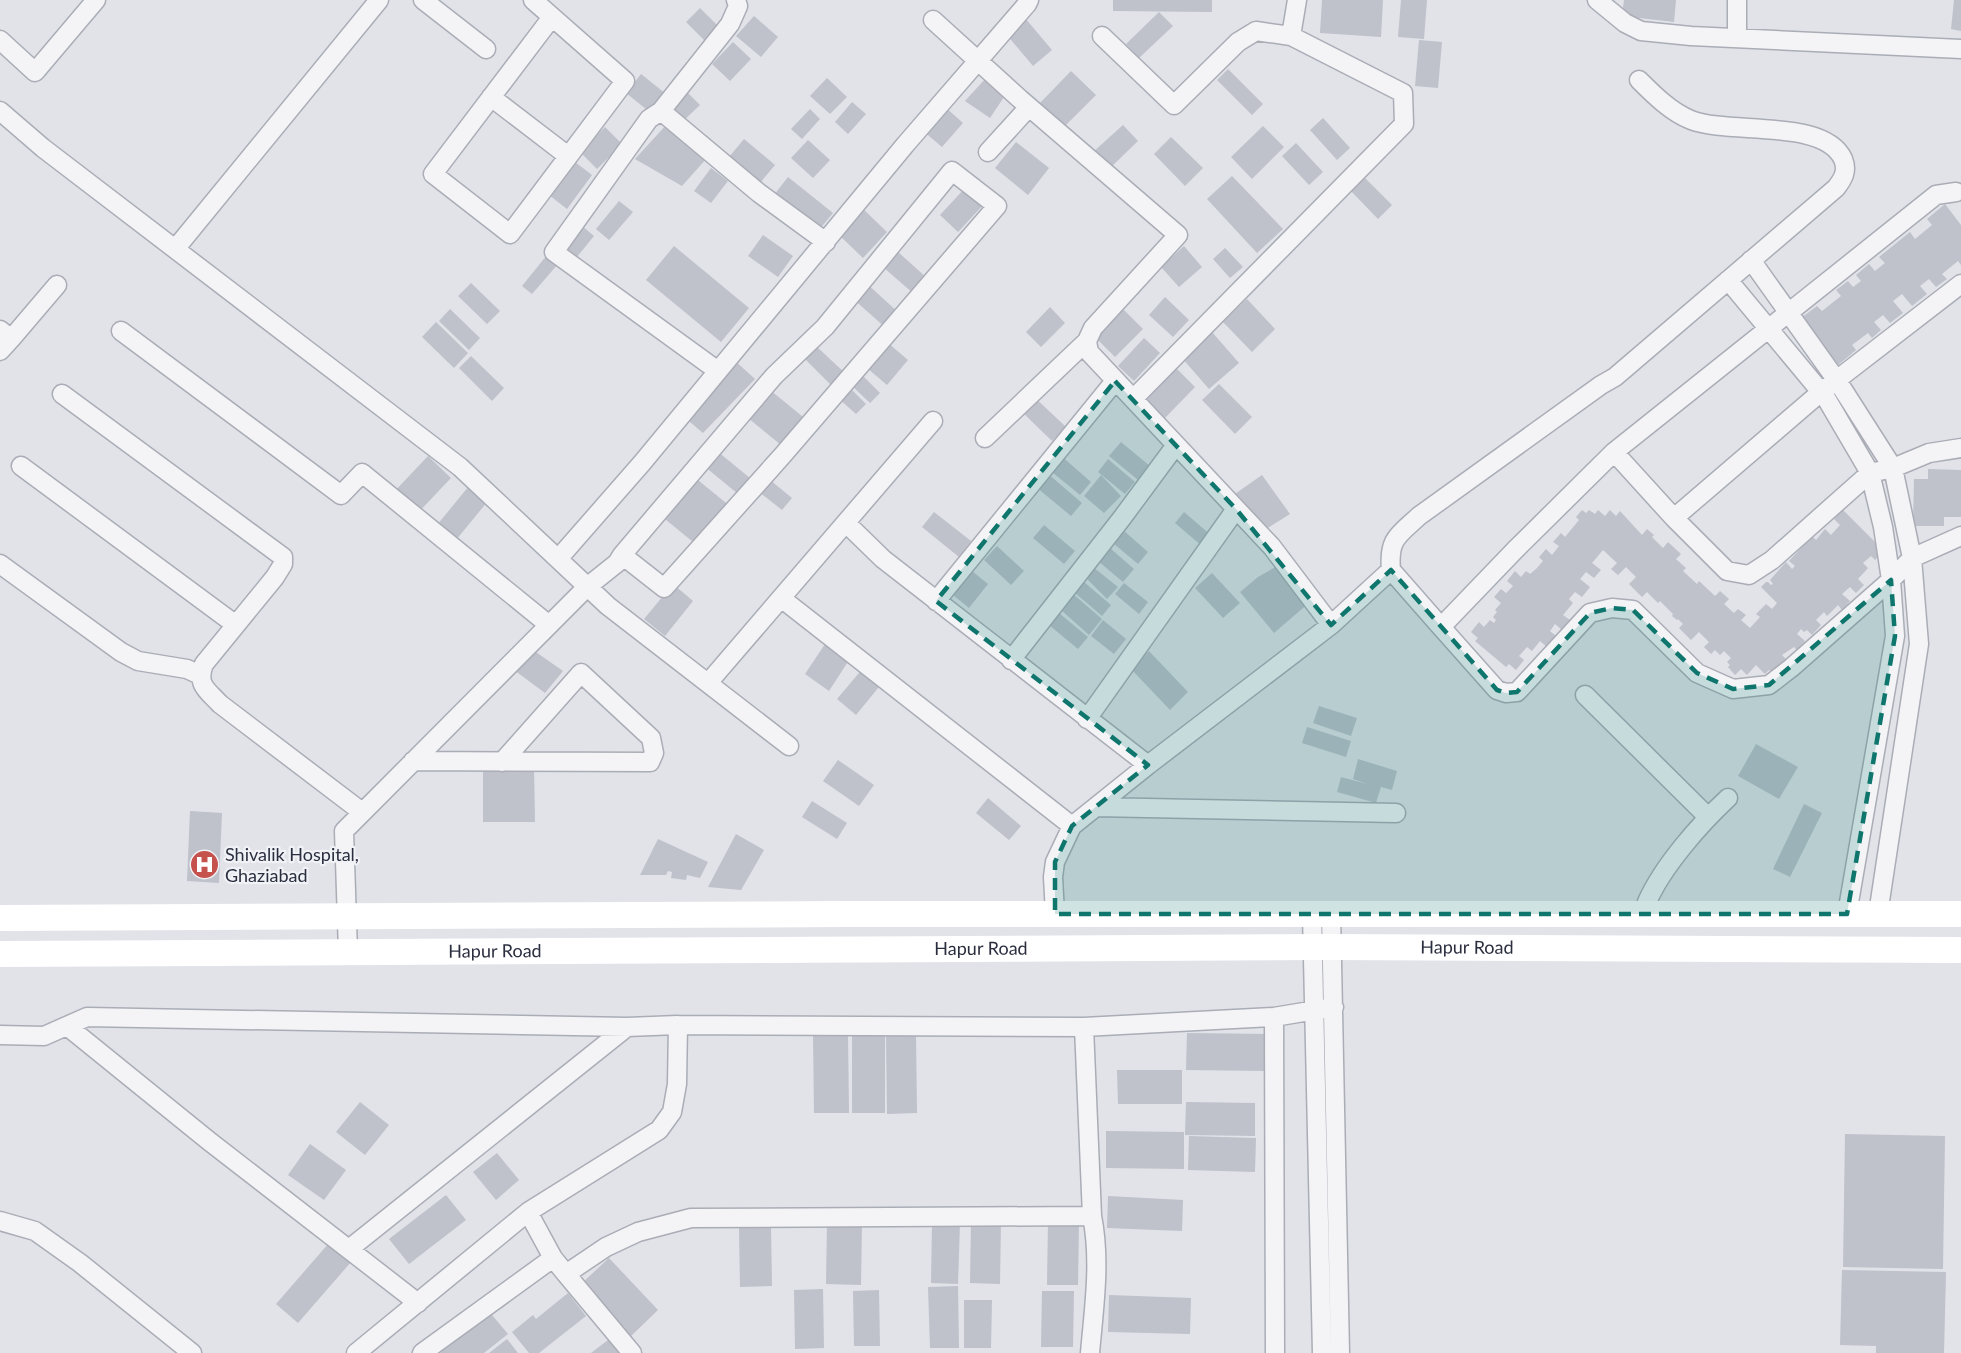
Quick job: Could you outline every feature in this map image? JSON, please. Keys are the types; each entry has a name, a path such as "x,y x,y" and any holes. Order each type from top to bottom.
{"main road":[{"name":"Hapur Road","path":"0,918 1056,914 1961,914"},
{"name":"Hapur Road","path":"0,954 1322,947 1961,950"}],"street":[{"path":"0,40 35,72 96,0"},
{"path":"176,248 380,0"},
{"path":"423,0 486,49"},
{"path":"533,0 625,81 510,234 433,174 552,17"},
{"path":"718,371 554,252 649,119 661,111 730,24 738,6 736,0"},
{"path":"558,558 642,463 905,145 1028,4 1029,0"},
{"path":"1291,36 1297,0"},
{"path":"1597,0 1625,23 1641,31 1961,49"},
{"path":"1737,0 1737,38"},
{"path":"933,20 1029,107 1178,235 1092,328 1087,341 985,438"},
{"path":"1102,36 1174,105 1238,42 1256,31 1291,36 1403,93 1404,124 1133,399"},
{"path":"1639,80 1657,98 1690,120 1711,125 1790,132 1827,141 1838,149 1845,163 1843,180 1615,376 1419,516 1393,540 1391,570 1497,690 1506,693 1517,692 1590,613 1612,608 1634,610 1697,673 1733,689 1769,685 1891,580 1912,558 1961,536"},
{"path":"491,97 568,156"},
{"path":"988,152 1029,107"},
{"path":"0,111 43,148 460,467 608,606 789,746"},
{"path":"661,111 759,193 826,242"},
{"path":"348,952 344,831 587,587 617,563 622,555 774,376 825,327 952,171 997,206 782,456 664,588 622,555"},
{"path":"1441,627 1614,452 1936,195 1959,195"},
{"path":"1751,260 1838,381 1893,468 1912,558 1919,644 1878,914"},
{"path":"1728,280 1821,392 1870,473 1883,527 1891,580 1895,636 1847,914"},
{"path":"1674,518 1821,392 1961,284"},
{"path":"4,340 57,285"},
{"path":"121,331 340,495 362,473 549,625"},
{"path":"1087,341 1089,352 1115,381 1272,547 1331,625"},
{"path":"936,601 1115,381"},
{"path":"62,394 283,557 283,564 275,578 204,664 200,682 220,704 362,812"},
{"path":"708,683 933,422"},
{"path":"1011,660 1176,445"},
{"path":"1614,452 1674,518 1727,571 1749,575 1772,560 1870,473 1893,468 1929,453 1961,448"},
{"path":"21,466 236,625"},
{"path":"1087,719 1236,509"},
{"path":"846,523 883,559 1148,765"},
{"path":"0,564 121,652 138,661 187,669 200,675"},
{"path":"1056,914 1053,877 1061,847 1072,826 1331,625 1391,570"},
{"path":"781,598 1072,826"},
{"path":"413,761 502,762 650,762 654,753 651,738 581,674 502,762"},
{"path":"1585,695 1708,817"},
{"path":"1870,779 1898,783"},
{"path":"1652,914 1647,902 1654,888 1708,817 1728,798"},
{"path":"1096,807 1396,813"},
{"path":"1321,914 1322,947 1314,1011 1322,1353"},
{"path":"1322,947 1334,1007 1340,1353"},
{"path":"0,1035 44,1036 87,1017 627,1027 678,1025 1084,1027 1274,1017 1334,1007"},
{"path":"1274,1017 1275,1353"},
{"path":"356,1353 528,1212 659,1130 672,1112 676,1084 678,1025"},
{"path":"67,1026 418,1303"},
{"path":"348,1249 627,1027"},
{"path":"1084,1027 1092,1216 1096,1237 1097,1277 1090,1353"},
{"path":"528,1212 553,1258 632,1353"},
{"path":"566,1274 606,1247 638,1232 691,1218 1092,1216"},
{"path":"0,1221 35,1230 192,1353"},
{"path":"426,1352 553,1258"}],"highlighted area":[{"path":"1115,381 1236,509 1331,625 1391,570 1497,690 1506,693 1517,692 1590,613 1612,608 1633,610 1697,673 1733,689 1769,685 1891,580 1895,636 1847,914 1055,914 1055,862 1072,826 1148,765 936,601"}],"building":[{"path":"1113,0 1212,0 1212,12 1113,11"},
{"path":"1322,0 1383,0 1381,37 1320,33"},
{"path":"1401,0 1427,0 1424,39 1398,37"},
{"path":"1624,0 1676,0 1674,22 1622,16"},
{"path":"1954,0 1961,0 1961,31 1951,29"},
{"path":"700,8 721,29 710,46 686,22"},
{"path":"1159,12 1173,26 1139,58 1126,44"},
{"path":"754,16 778,37 761,57 736,36"},
{"path":"1025,18 1052,50 1033,66 1006,34"},
{"path":"1419,40 1442,42 1438,88 1415,86"},
{"path":"733,42 751,59 730,81 712,64"},
{"path":"1228,69 1263,104 1252,115 1217,80"},
{"path":"1071,71 1096,95 1064,127 1040,103"},
{"path":"641,74 666,94 651,113 626,93"},
{"path":"827,78 847,97 830,114 810,96"},
{"path":"986,78 1004,97 990,118 965,101"},
{"path":"685,90 700,105 681,123 666,108"},
{"path":"852,102 866,114 848,134 835,122"},
{"path":"944,106 963,123 942,147 922,130"},
{"path":"810,109 820,119 802,139 791,129"},
{"path":"1323,118 1350,148 1337,160 1310,130"},
{"path":"668,123 707,158 682,186 635,159"},
{"path":"1123,125 1138,141 1108,170 1092,153"},
{"path":"1263,126 1284,147 1252,179 1231,157"},
{"path":"605,127 622,144 597,169 580,152"},
{"path":"1171,137 1203,168 1185,186 1154,154"},
{"path":"744,139 775,165 755,189 724,163"},
{"path":"808,140 830,160 813,178 791,158"},
{"path":"1016,142 1049,168 1028,195 995,168"},
{"path":"1296,143 1323,172 1309,185 1282,156"},
{"path":"575,162 592,175 567,209 549,195"},
{"path":"711,168 728,181 711,203 694,191"},
{"path":"1232,176 1283,229 1257,253 1207,199"},
{"path":"1363,176 1392,205 1378,219 1349,189"},
{"path":"788,177 833,213 818,231 774,195"},
{"path":"966,187 984,204 958,232 940,215"},
{"path":"619,201 633,212 609,240 596,229"},
{"path":"1945,204 1961,225 1961,265 1958,261 1942,274 1947,279 1936,287 1929,279 1920,286 1927,294 1912,306 1902,294 1893,301 1903,313 1890,323 1883,315 1874,322 1881,330 1872,338 1868,333 1852,345 1856,350 1838,365 1801,318 1817,306 1822,311 1841,296 1836,290 1848,281 1853,287 1861,281 1856,275 1869,264 1875,271 1885,263 1879,257 1910,232 1915,239 1932,225 1927,219"},
{"path":"862,208 887,232 863,258 838,234"},
{"path":"581,225 594,236 572,263 559,252"},
{"path":"763,235 793,256 778,277 748,256"},
{"path":"674,246 749,308 721,342 646,280"},
{"path":"1184,246 1202,267 1179,287 1161,267"},
{"path":"1225,248 1243,267 1230,278 1213,259"},
{"path":"897,251 928,279 914,294 883,267"},
{"path":"547,255 558,264 532,294 522,286"},
{"path":"865,282 900,314 887,329 851,297"},
{"path":"471,283 500,311 487,324 458,296"},
{"path":"1165,297 1189,320 1173,337 1149,315"},
{"path":"1247,299 1275,329 1252,352 1223,322"},
{"path":"1050,307 1065,323 1041,347 1026,332"},
{"path":"1121,307 1143,329 1115,357 1094,336"},
{"path":"450,309 480,338 469,350 439,321"},
{"path":"436,322 468,353 454,368 422,337"},
{"path":"1212,332 1239,363 1209,389 1182,358"},
{"path":"1144,338 1160,353 1134,381 1118,366"},
{"path":"888,343 908,360 887,385 867,368"},
{"path":"816,346 846,374 833,387 804,358"},
{"path":"471,356 504,388 492,401 459,368"},
{"path":"733,359 755,379 703,433 684,417"},
{"path":"1172,364 1195,387 1165,418 1141,395"},
{"path":"861,374 880,393 870,403 851,385"},
{"path":"1219,384 1252,417 1235,434 1202,400"},
{"path":"849,387 866,404 856,414 838,398"},
{"path":"770,390 808,421 786,449 748,418"},
{"path":"1032,395 1066,427 1052,441 1019,409"},
{"path":"1121,442 1150,466 1138,480 1109,456"},
{"path":"717,451 756,483 743,498 704,466"},
{"path":"1059,454 1091,482 1080,495 1047,468"},
{"path":"428,456 451,478 415,516 392,494"},
{"path":"1108,459 1135,482 1125,494 1098,472"},
{"path":"1928,469 1961,470 1961,517 1944,517 1944,526 1913,526 1914,479 1928,479"},
{"path":"1047,473 1082,503 1071,516 1036,487"},
{"path":"1101,475 1121,496 1104,513 1084,496"},
{"path":"1262,475 1290,514 1263,531 1232,496"},
{"path":"693,476 731,507 698,546 660,515"},
{"path":"770,480 792,498 782,510 759,492"},
{"path":"469,486 488,501 456,540 437,525"},
{"path":"1582,510 1586,513 1589,510 1595,514 1598,510 1605,516 1610,510 1616,516 1620,511 1642,535 1647,529 1663,548 1668,542 1681,554 1676,559 1686,568 1683,571 1697,584 1699,581 1715,596 1720,591 1729,599 1724,604 1734,613 1738,609 1746,615 1741,620 1750,628 1760,617 1756,614 1766,604 1772,609 1777,603 1761,587 1766,582 1773,584 1770,580 1786,562 1792,569 1795,566 1789,561 1812,536 1816,540 1825,529 1831,535 1840,525 1834,519 1843,510 1884,551 1875,560 1871,556 1863,563 1868,568 1858,579 1864,585 1856,593 1850,587 1842,594 1850,601 1842,610 1838,605 1827,616 1824,612 1816,620 1821,625 1812,635 1807,630 1804,632 1801,629 1797,634 1805,641 1797,650 1794,647 1782,655 1788,661 1774,674 1769,670 1765,674 1756,665 1747,675 1741,669 1735,675 1728,667 1730,665 1727,662 1731,658 1724,651 1720,655 1715,650 1711,654 1704,647 1709,642 1699,632 1691,640 1679,628 1683,624 1672,616 1673,614 1660,601 1658,603 1647,592 1642,597 1629,584 1636,577 1626,567 1618,575 1611,569 1617,563 1603,550 1592,563 1601,570 1594,578 1586,572 1580,579 1590,587 1582,597 1575,592 1569,599 1573,603 1563,615 1570,620 1562,630 1555,624 1550,631 1556,636 1547,647 1540,641 1532,651 1527,647 1519,656 1524,660 1516,670 1509,664 1506,667 1475,641 1478,638 1471,632 1479,622 1484,627 1490,620 1494,623 1496,620 1493,617 1497,612 1495,610 1501,603 1494,597 1501,589 1506,593 1513,586 1507,581 1515,571 1521,577 1526,571 1530,574 1543,561 1539,557 1546,549 1552,555 1559,546 1553,542 1561,533 1565,537 1579,520 1576,517"},
{"path":"934,512 971,541 959,557 922,527"},
{"path":"1184,512 1212,536 1203,547 1175,523"},
{"path":"1044,525 1075,551 1064,564 1033,538"},
{"path":"1123,530 1148,552 1138,564 1113,543"},
{"path":"997,546 1024,571 1011,585 984,560"},
{"path":"1110,548 1134,569 1123,582 1098,561"},
{"path":"1277,566 1310,602 1274,633 1240,592 1258,577"},
{"path":"1093,567 1118,587 1107,599 1084,576"},
{"path":"972,571 988,584 969,608 953,595"},
{"path":"1212,573 1240,603 1223,618 1195,588"},
{"path":"1084,582 1111,605 1102,616 1075,593"},
{"path":"1124,583 1148,602 1139,614 1115,594"},
{"path":"673,584 693,601 665,636 644,619"},
{"path":"1072,593 1102,619 1089,635 1061,610"},
{"path":"1059,613 1088,637 1078,649 1049,625"},
{"path":"1103,620 1126,639 1114,654 1091,636"},
{"path":"827,641 851,657 829,691 805,674"},
{"path":"533,650 563,671 545,693 514,670"},
{"path":"1149,651 1188,692 1170,710 1131,669"},
{"path":"864,667 883,682 856,715 837,699"},
{"path":"1319,706 1357,718 1351,736 1313,723"},
{"path":"1307,727 1351,741 1346,757 1302,743"},
{"path":"1756,744 1798,767 1779,799 1738,776"},
{"path":"1358,759 1397,771 1392,790 1381,787 1376,803 1337,792 1341,777 1367,784 1353,779"},
{"path":"838,760 874,785 859,806 823,781"},
{"path":"534,769 535,822 483,822 483,770"},
{"path":"988,798 1021,826 1009,840 976,813"},
{"path":"812,801 847,823 837,839 802,817"},
{"path":"1804,804 1822,813 1790,877 1773,869"},
{"path":"190,811 222,813 219,883 187,881"},
{"path":"736,834 764,850 741,890 708,887"},
{"path":"658,839 708,862 700,878 687,875 686,880 671,878 672,872 668,871 666,875 640,875"},
{"path":"848,1033 849,1113 814,1113 813,1034"},
{"path":"1187,1033 1269,1034 1268,1071 1186,1070"},
{"path":"852,1034 885,1034 885,1113 852,1113"},
{"path":"916,1035 917,1113 887,1114 886,1036"},
{"path":"1117,1070 1182,1070 1182,1104 1118,1104"},
{"path":"360,1102 389,1125 365,1155 336,1132"},
{"path":"1186,1102 1255,1103 1255,1136 1185,1135"},
{"path":"1106,1131 1184,1132 1184,1169 1106,1168"},
{"path":"1845,1134 1945,1136 1943,1269 1843,1267"},
{"path":"1189,1136 1256,1138 1255,1172 1188,1170"},
{"path":"310,1144 346,1170 324,1200 288,1175"},
{"path":"497,1153 519,1180 496,1200 473,1172"},
{"path":"446,1195 466,1220 409,1264 389,1239"},
{"path":"1108,1196 1183,1200 1182,1231 1107,1228"},
{"path":"827,1221 862,1222 861,1285 826,1284"},
{"path":"971,1221 1001,1221 1000,1284 970,1283"},
{"path":"1048,1221 1079,1221 1078,1285 1047,1285"},
{"path":"932,1222 960,1223 958,1284 931,1283"},
{"path":"771,1227 772,1286 740,1287 739,1228"},
{"path":"329,1243 351,1262 298,1323 276,1304"},
{"path":"609,1258 658,1310 630,1337 581,1284"},
{"path":"1842,1270 1946,1272 1944,1353 1876,1353 1876,1346 1840,1345"},
{"path":"958,1286 959,1348 930,1348 928,1287"},
{"path":"823,1289 824,1348 795,1349 794,1290"},
{"path":"879,1290 880,1346 854,1346 853,1291"},
{"path":"1042,1291 1074,1291 1073,1347 1041,1347"},
{"path":"568,1293 586,1316 539,1353 529,1353 512,1332 533,1315 536,1319"},
{"path":"1109,1295 1191,1298 1190,1334 1108,1332"},
{"path":"964,1300 992,1300 991,1348 964,1348"},
{"path":"487,1309 508,1334 484,1353 441,1353 438,1350"},
{"path":"612,1337 624,1353 591,1353"},
{"path":"507,1339 518,1353 489,1353"}],"place":[{"name":"Shivalik Hospital, Ghaziabad","path":"204,865"}]}
